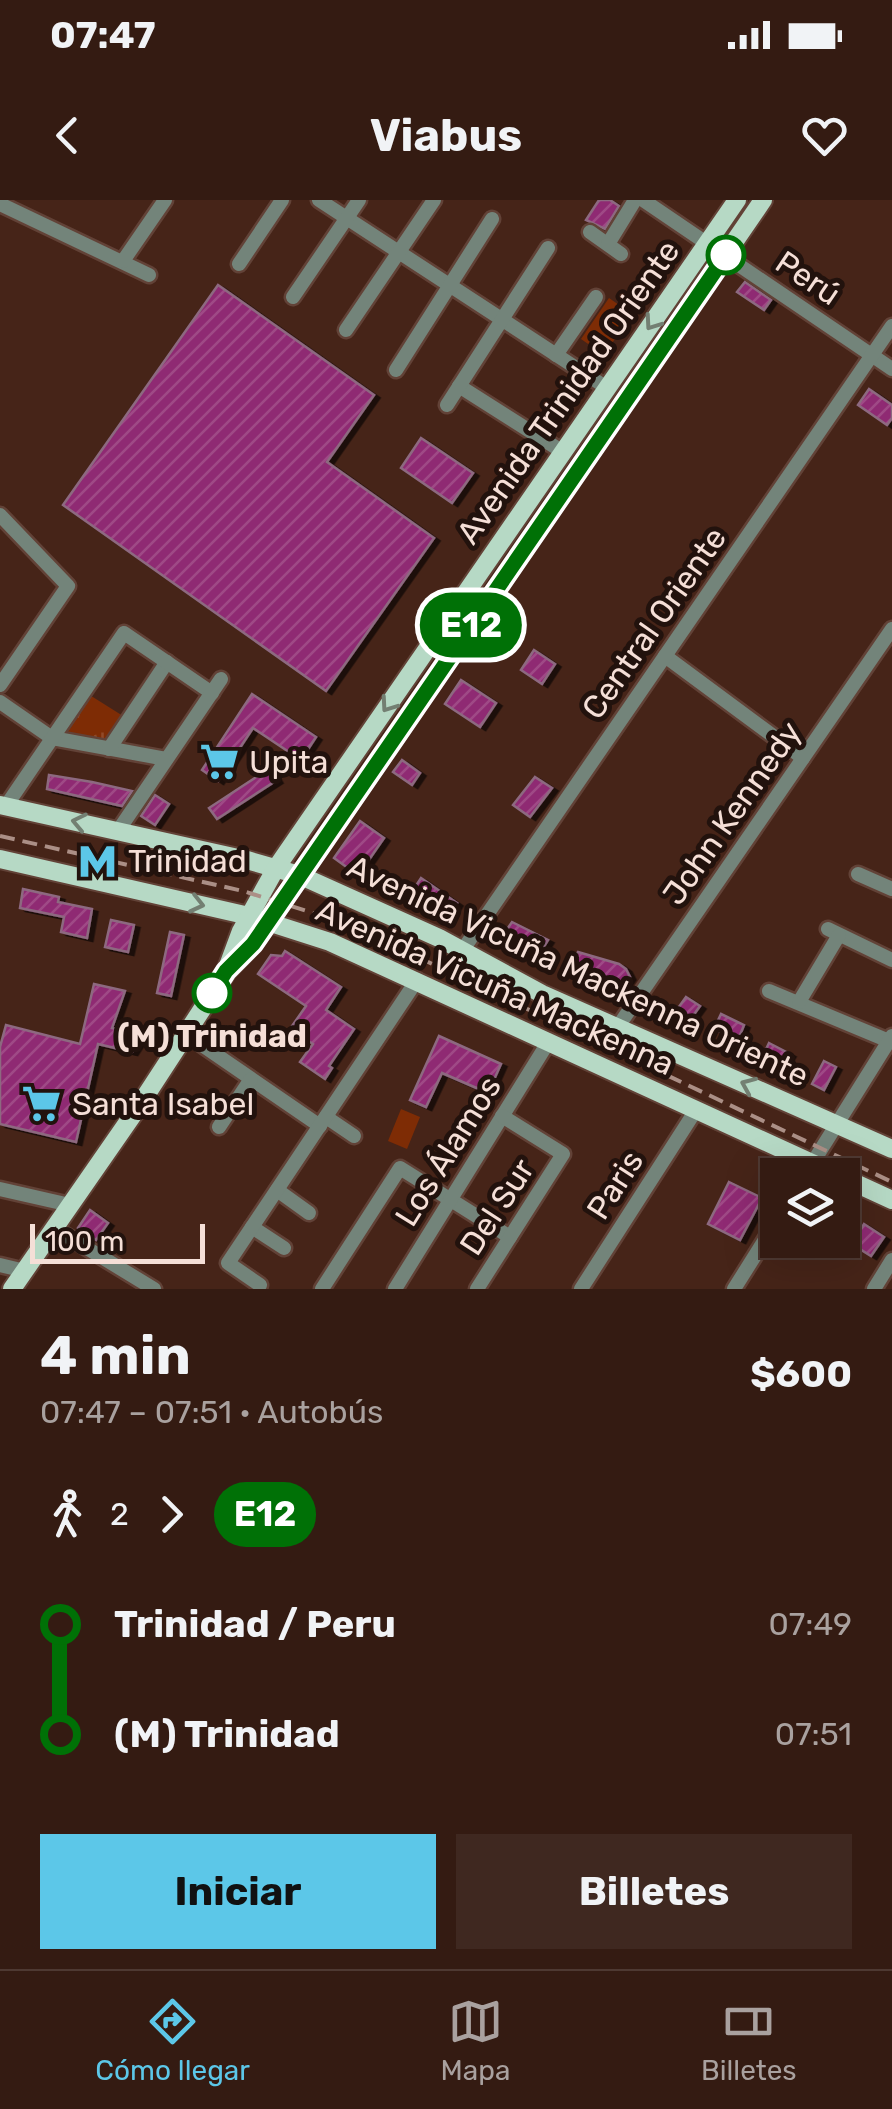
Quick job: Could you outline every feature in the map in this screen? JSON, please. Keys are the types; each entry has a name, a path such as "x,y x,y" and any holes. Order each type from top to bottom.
{"main road":[{"name":"Avenida Trinidad Oriente","path":"258,919 276,868 737,200"},
{"name":"Avenida Trinidad Oriente","path":"258,919 298,875 764,200"},
{"name":"Avenida Vicuña Mackenna Oriente","path":"3,806 298,875 462,951 542,994 892,1149"},
{"name":"Avenida Vicuña Mackenna","path":"0,859 258,919 330,942 696,1110 788,1158"},
{"path":"12,1289 226,971 246,953 258,919"},
{"name":"Avenida Vicuña Mackenna","path":"860,1185 892,1200"}],"street":[{"path":"123,261 165,200"},
{"path":"239,264 282,200"},
{"path":"319,200 608,388"},
{"path":"293,298 359,200"},
{"path":"346,330 434,200"},
{"path":"608,244 635,200"},
{"name":"Perú","path":"643,200 892,369"},
{"path":"0,204 22,206 150,276"},
{"path":"396,370 492,219"},
{"path":"590,232 622,254"},
{"path":"446,404 548,248"},
{"path":"556,355 596,298"},
{"name":"Central Oriente","path":"462,951 892,326"},
{"path":"459,386 563,452"},
{"path":"0,514 68,586 0,684"},
{"name":"John Kennedy","path":"616,1028 892,629"},
{"path":"3,806 124,634 212,692"},
{"path":"664,656 803,758"},
{"path":"109,748 167,662"},
{"path":"118,830 222,678"},
{"path":"0,702 52,738 166,760"},
{"path":"858,874 892,889"},
{"path":"799,1002 833,932 892,960"},
{"path":"260,1285 228,1263 417,980"},
{"path":"769,991 890,1038 816,1158"},
{"path":"186,1034 252,1079 354,1136"},
{"name":"Los Álamos","path":"395,1289 549,1041"},
{"path":"218,1127 252,1079"},
{"name":"Paris","path":"581,1289 696,1110"},
{"name":"Del Sur","path":"477,1289 563,1154 502,1116"},
{"path":"322,1289 400,1168 510,1237"},
{"path":"0,1188 70,1205"},
{"path":"277,1190 309,1213"},
{"path":"54,1228 154,1289"},
{"path":"252,1228 284,1248"},
{"path":"734,1289 760,1248"},
{"path":"874,1289 892,1260"},
{"path":"0,1265 25,1271"}],"green space":[{"path":"609,298 632,314 604,355 581,339"},
{"path":"88,694 123,716 103,747 60,738"},
{"path":"401,1109 420,1117 407,1149 388,1141"}],"building":[{"path":"599,200 610,200 619,206 605,229 586,220"},
{"path":"745,282 771,300 764,310 737,292"},
{"path":"218,285 374,395 327,462 434,538 326,691 63,505"},
{"path":"869,389 892,405 892,418 887,425 858,405"},
{"path":"421,438 473,473 452,503 401,468"},
{"path":"534,650 555,664 542,684 521,670"},
{"path":"461,680 496,703 480,727 445,704"},
{"path":"252,694 316,737 301,760 253,728 218,781 202,770"},
{"path":"402,760 420,773 412,785 393,772"},
{"path":"270,768 277,780 217,819 209,808"},
{"path":"49,775 132,791 122,806 47,789"},
{"path":"535,777 552,788 530,817 513,805"},
{"path":"155,795 169,804 155,825 141,816"},
{"path":"360,821 384,838 364,867 358,862 352,871 334,858"},
{"path":"421,878 457,903 449,916 429,902 424,909 408,898"},
{"path":"23,889 92,909 87,938 61,932 64,917 20,908"},
{"path":"111,920 134,925 128,952 105,947"},
{"path":"512,922 548,940 535,961 498,942"},
{"path":"170,932 184,935 171,996 157,993"},
{"path":"285,951 341,987 326,1010 354,1029 329,1066 332,1068 325,1079 300,1062 313,1044 290,1029 306,1006 258,974 271,955 282,956"},
{"path":"578,952 626,969 630,977 618,995 595,980 592,985 563,973"},
{"path":"94,984 125,991 112,1028 143,1035 132,1052 98,1044 76,1142 0,1124 0,1047 6,1025 80,1044"},
{"path":"686,997 700,1006 685,1027 671,1018"},
{"path":"721,1014 744,1025 738,1040 714,1029"},
{"path":"439,1036 501,1064 488,1093 442,1073 426,1107 410,1100"},
{"path":"769,1043 790,1054 782,1068 762,1058"},
{"path":"824,1061 836,1067 824,1090 812,1084"},
{"path":"729,1182 760,1197 740,1240 708,1224"},
{"path":"90,1210 108,1223 96,1240 78,1228"},
{"path":"864,1224 884,1237 871,1256 860,1249"}],"railway":[{"path":"0,836 243,891 348,924 892,1182"}],"bus line":[{"name":"E12","path":"212,993 226,971 253,944 726,255"}],"place":[{"name":"Upita","path":"219,762"},
{"name":"Trinidad","path":"98,861"},
{"name":"(M) Trinidad","path":"212,993"},
{"name":"Santa Isabel","path":"42,1104"}]}
